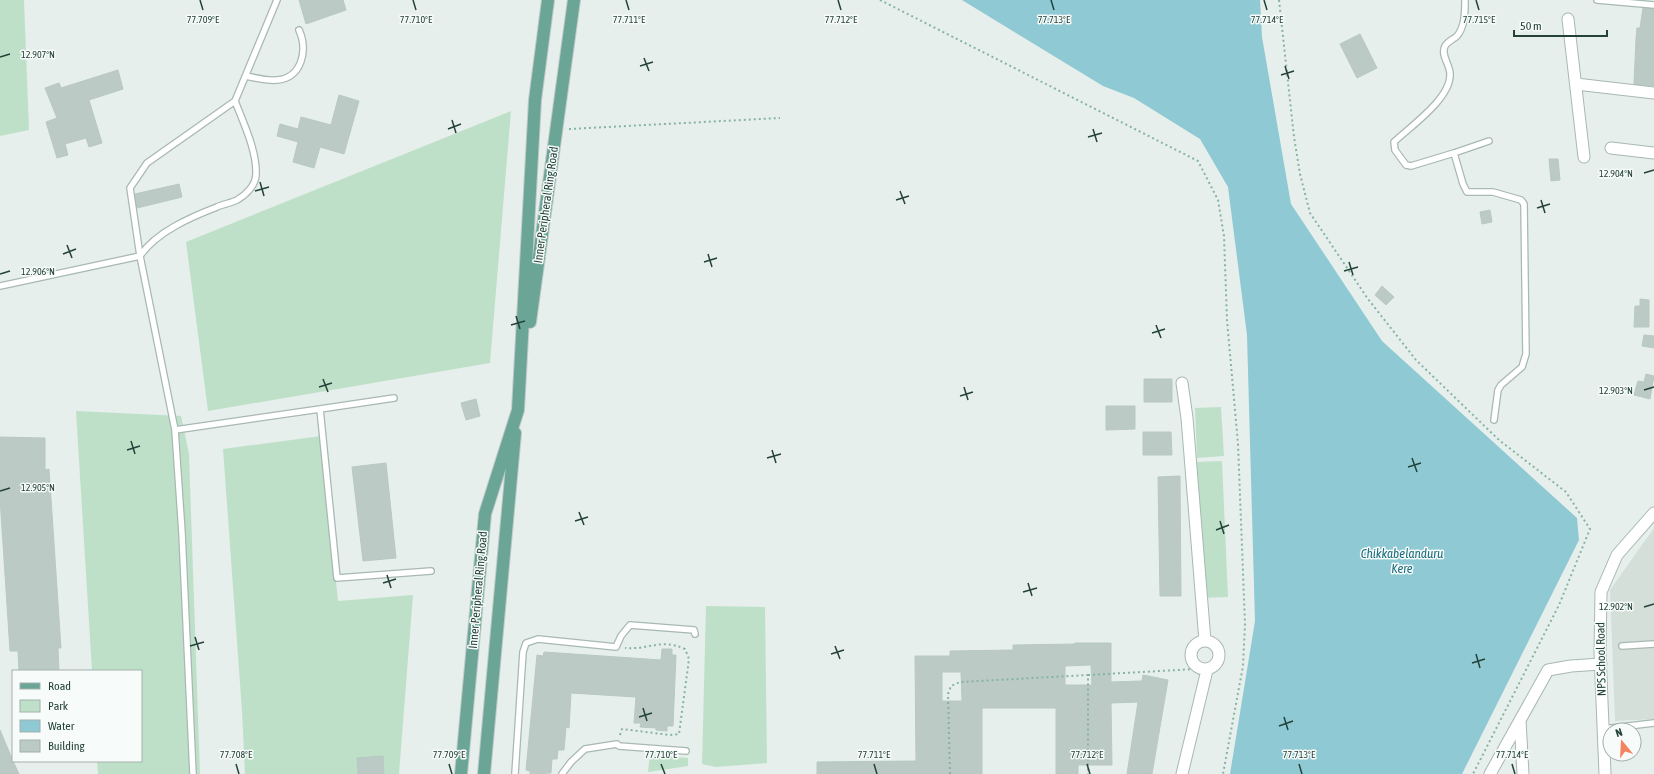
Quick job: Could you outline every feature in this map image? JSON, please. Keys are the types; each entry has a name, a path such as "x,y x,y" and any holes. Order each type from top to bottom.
{"main road":[{"name":"Inner Peripheral Ring Road","path":"484,774 518,410 535,100 548,0"},
{"name":"Inner Peripheral Ring Road","path":"461,774 485,514 518,410 574,0"}],"street":[{"path":"1568,19 1584,157"},
{"path":"1576,84 1654,93"},
{"path":"1611,148 1654,153"},
{"path":"1182,383 1205,641"},
{"name":"NPS School Road","path":"1603,722 1601,592 1617,555 1652,518"},
{"path":"1205,641 1216,646 1219,651 1220,658 1217,664 1203,670 1192,663 1190,653 1195,644 1205,641"},
{"path":"1490,774 1548,670 1571,666 1601,664"},
{"path":"1182,774 1203,670"},
{"path":"1520,720 1523,774"},
{"name":"NPS School Road","path":"1604,762 1605,774"}],"lane":[{"path":"193,774 182,533 175,430 140,256 130,188 146,163 236,101 277,0"},
{"path":"1465,0 1461,27 1458,35 1445,45 1444,53 1450,73 1449,84 1443,95 1394,142 1395,150 1406,165 1411,166 1454,154 1490,141"},
{"path":"1597,0 1654,5"},
{"path":"246,76 278,80 291,75 301,65 304,52 303,38 299,30"},
{"path":"0,286 140,256 145,249 160,236 185,221 236,200 249,191 254,184 256,175 251,145 236,101"},
{"path":"1454,154 1467,192 1493,192 1521,200 1524,204 1526,354 1522,367 1501,385 1498,390 1494,420"},
{"path":"175,430 394,398"},
{"path":"320,409 337,578 431,571"},
{"path":"515,774 523,652 526,643 538,639 616,647 621,636 630,625 694,630 695,634"},
{"path":"1622,646 1654,644"},
{"path":"1642,724 1654,723"},
{"path":"562,774 571,762 585,749 617,744 620,746 686,751"}],"path":[{"path":"880,0 1198,161 1218,200 1224,236 1228,320 1238,444 1245,624 1243,666 1223,774"},
{"path":"1280,0 1294,137 1300,174 1310,213 1368,299 1416,360 1499,440 1566,492 1590,529 1559,605 1473,774"},
{"path":"556,130 780,118"},
{"path":"616,647 633,648 658,643 677,645 685,649 689,659 680,734 670,735 622,729 617,744"},
{"path":"950,774 948,694 951,686 960,682 1203,670"},
{"path":"1088,675 1088,774"}],"shaded area":[{"path":"1654,528 1654,719 1615,721 1610,590"}],"green space":[{"path":"0,0 24,0 29,130 0,136"},
{"path":"511,111 490,363 208,411 186,242"},
{"path":"1221,407 1224,456 1197,458 1195,408"},
{"path":"76,411 181,416 189,454 200,774 98,774 97,762 142,762 142,670 92,670"},
{"path":"321,436 338,601 413,595 399,774 245,774 242,711 223,449"},
{"path":"1222,461 1228,597 1201,598 1195,462"},
{"path":"706,606 765,607 767,763 716,767 702,764"},
{"path":"650,755 688,758 688,766 648,772"}],"water":[{"name":"Chikkabelanduru Kere","path":"962,0 1260,0 1262,37 1291,204 1382,341 1577,518 1579,540 1462,774 1230,774 1255,621 1247,335 1228,187 1200,139 1134,98 1103,86"}],"building":[{"path":"299,0 343,0 346,10 306,24"},
{"path":"1643,8 1654,9 1654,86 1634,84 1637,28 1640,28"},
{"path":"1360,34 1377,68 1357,78 1340,44"},
{"path":"118,70 123,89 89,100 102,143 89,147 86,138 65,144 68,155 57,158 46,122 57,118 45,88 59,83 61,88"},
{"path":"339,95 359,101 344,154 320,147 314,168 293,162 298,142 277,136 280,124 298,129 301,117 331,125"},
{"path":"1549,159 1558,159 1560,180 1551,181"},
{"path":"179,184 182,197 137,208 135,194"},
{"path":"1490,210 1492,222 1482,224 1480,212"},
{"path":"1382,286 1394,297 1386,305 1375,295"},
{"path":"1640,299 1649,300 1649,327 1634,327 1635,306 1640,306"},
{"path":"1644,335 1654,336 1654,348 1642,346"},
{"path":"1646,374 1654,376 1650,399 1634,395 1638,381 1644,382"},
{"path":"1144,379 1172,379 1172,402 1144,402"},
{"path":"476,399 480,416 466,420 461,403"},
{"path":"1106,406 1135,406 1135,429 1106,430"},
{"path":"1143,432 1171,432 1172,455 1143,455"},
{"path":"0,437 45,438 45,470 49,469 61,648 58,648 59,670 19,670 18,651 10,651 0,498"},
{"path":"386,463 396,558 363,561 352,467"},
{"path":"1180,476 1181,596 1160,596 1158,477"},
{"path":"1111,643 1111,682 1142,681 1143,675 1168,680 1152,774 1127,774 1138,702 1111,703 1112,765 1078,765 1078,774 1056,774 1056,708 982,708 982,774 817,774 817,762 916,761 915,656 950,656 950,651 1013,650 1013,645","holes":["1091,665 1092,685 1065,685 1065,666","942,672 961,672 962,701 942,701"]},
{"path":"662,649 672,649 672,655 676,655 673,726 667,726 667,731 656,730 656,728 640,727 641,723 634,723 636,697 571,693 569,728 566,727 564,750 558,750 557,759 552,759 551,773 530,774 530,771 526,770 537,655 543,656 544,652 661,660"},
{"path":"0,730 12,762 13,762 19,774 0,774"},
{"path":"383,756 384,774 358,774 357,758"}]}
